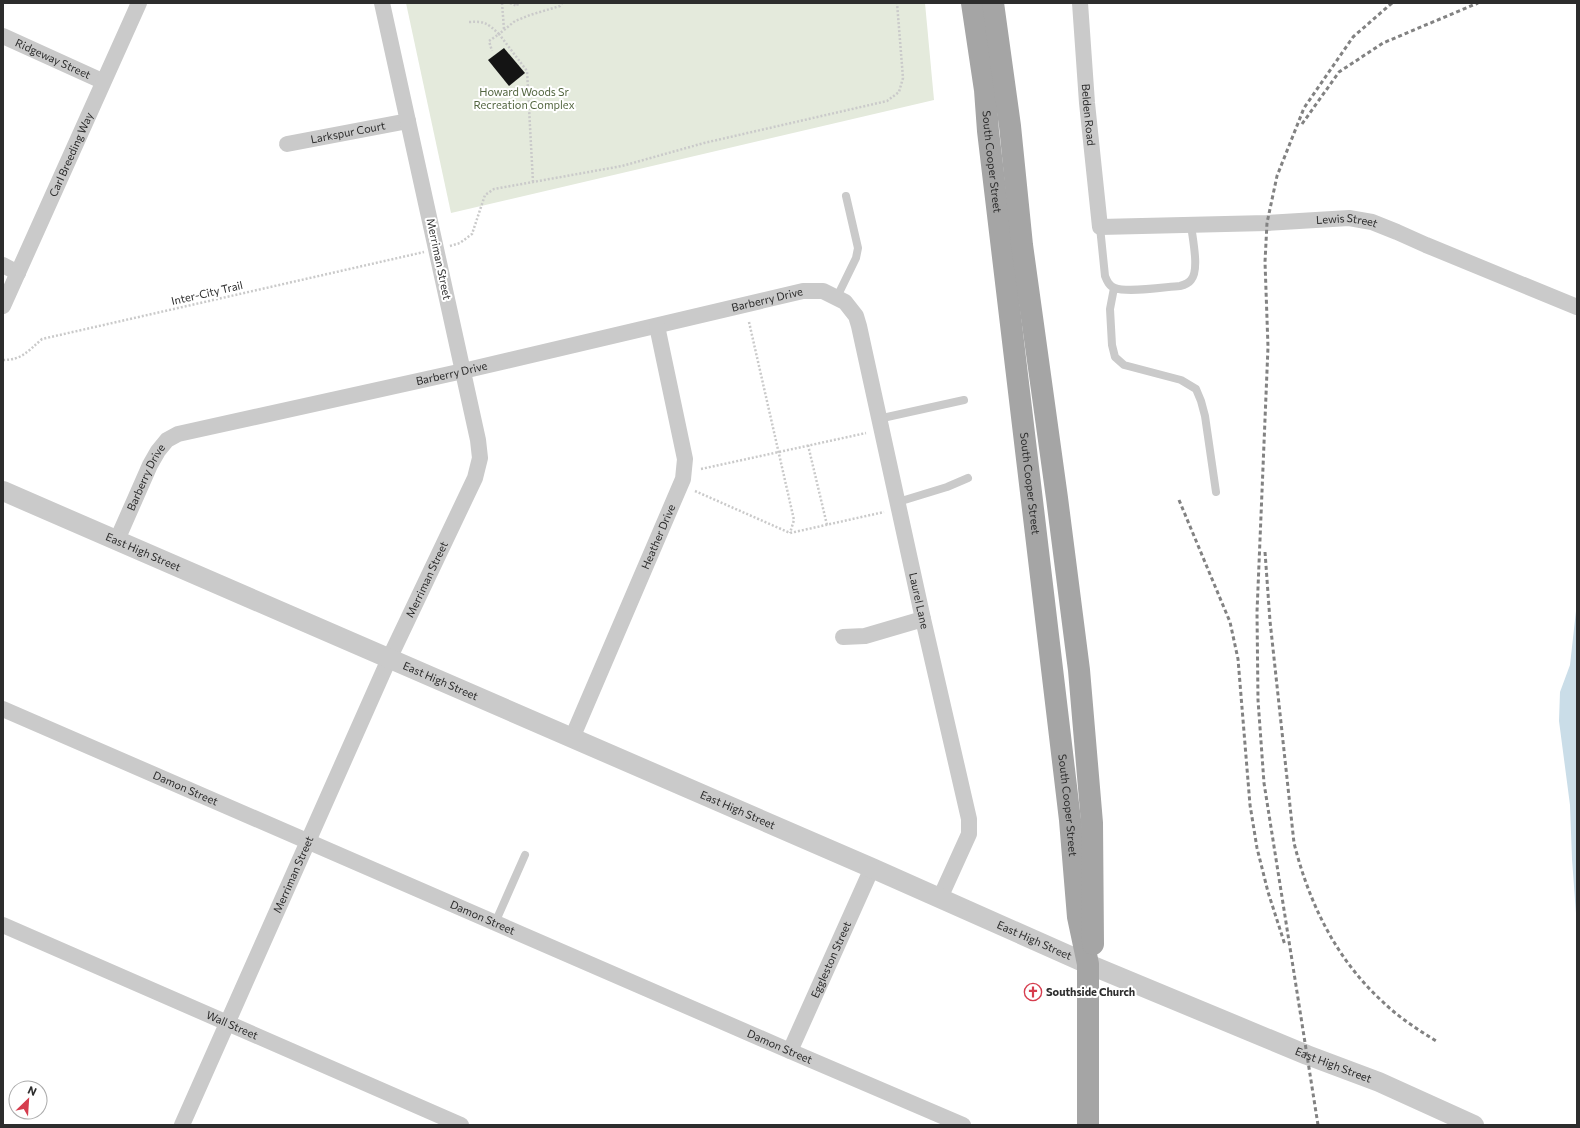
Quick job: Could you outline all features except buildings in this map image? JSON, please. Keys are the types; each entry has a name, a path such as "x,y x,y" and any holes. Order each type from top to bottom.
{"main road":[{"name":"South Cooper Street","path":"972,3 985,90 990,146 1068,804 1078,917 1088,964 1088,1125"},
{"name":"South Cooper Street","path":"993,3 1010,126 1022,245 1079,670 1092,823 1093,942 1088,964"}],"street":[{"name":"Carl Breeding Way","path":"3,306 102,81 139,3"},
{"name":"Merriman Street","path":"182,1125 389,659 475,478 480,458 478,440 382,3"},
{"name":"Belden Road","path":"1080,3 1087,103 1100,227"},
{"name":"Ridgeway Street","path":"3,36 102,81"},
{"name":"Larkspur Court","path":"287,144 408,121"},
{"name":"Lewis Street","path":"1100,227 1267,223 1349,218 1372,222 1577,307"},
{"path":"3,265 18,273"},
{"name":"Barberry Drive","path":"117,540 155,455 167,440 178,434 463,371 803,291 824,291 841,299"},
{"name":"Laurel Lane","path":"841,299 856,316 859,326 878,419 969,819 969,834 940,898"},
{"name":"Heather Drive","path":"572,738 683,479 685,459 657,326"},
{"name":"East High Street","path":"3,491 872,868 1088,964 1307,1055 1379,1082 1470,1124"},
{"path":"842,637 865,636 923,619"},
{"name":"Damon Street","path":"3,709 963,1125"},
{"name":"Eggleston Street","path":"790,1051 872,868"},
{"name":"Wall Street","path":"3,925 461,1125"}],"lane":[{"path":"841,299 856,258 858,248 846,196"},
{"path":"1100,227 1105,276 1107,282 1114,288 1134,289 1180,286 1191,280 1195,269 1191,224"},
{"path":"1114,288 1110,309 1112,345 1115,357 1124,365 1181,380 1196,389 1201,400 1205,416 1216,492"},
{"path":"878,419 964,400"},
{"path":"898,502 947,487 968,478"},
{"path":"495,923 525,855"}],"path":[{"path":"502,3 504,29"},
{"path":"510,3 517,6 518,3"},
{"path":"492,51 489,41 515,21 560,6 562,3"},
{"path":"454,245 460,243 472,234 485,195 494,189 622,166 704,143 888,101 899,92 903,78 897,3"},
{"path":"469,22 482,21 488,24 499,34 527,71 533,182"},
{"name":"Inter-City Trail","path":"3,360 13,360 26,355 42,339 421,252"},
{"path":"749,322 794,520 790,533"},
{"path":"701,469 866,433"},
{"path":"808,445 826,525"},
{"path":"695,491 790,533 884,512"}],"green space":[{"name":"Howard Woods Sr Recreation Complex","path":"406,3 925,3 934,100 451,213"}],"water":[{"path":"1577,602 1577,927 1570,805 1559,721 1560,692 1570,665"}],"railway":[{"path":"1318,1125 1264,783 1258,700 1257,612 1268,347 1265,262 1267,223 1277,176 1304,108 1353,37 1392,3"},
{"path":"1302,124 1339,72 1383,43 1478,3"},
{"path":"1179,500 1230,622 1238,659 1250,805 1257,848 1268,892 1285,945"},
{"path":"1265,552 1270,621 1294,843 1300,865 1316,908 1326,929 1351,967 1366,985 1388,1007 1436,1041"}],"place":[{"name":"Southside Church","path":"1033,992"}]}
